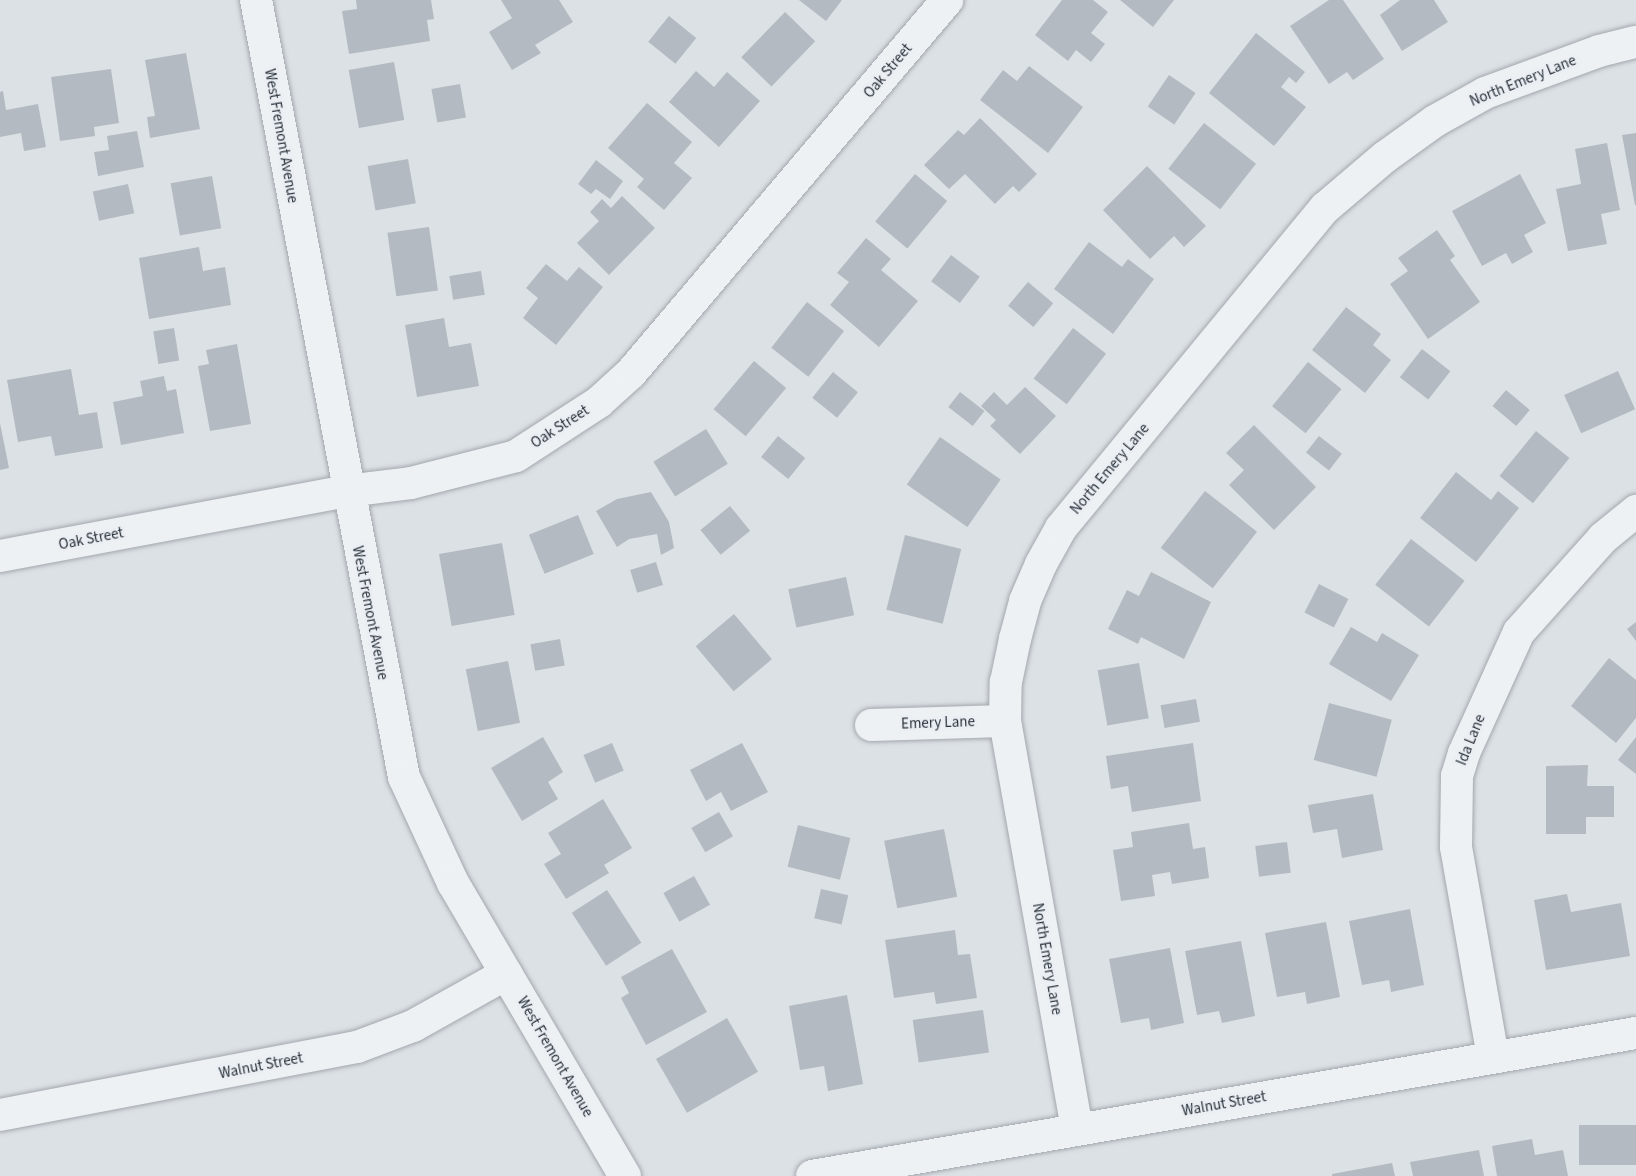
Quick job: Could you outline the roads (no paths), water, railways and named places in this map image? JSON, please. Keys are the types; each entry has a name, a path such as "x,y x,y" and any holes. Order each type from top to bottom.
{"street":[{"name":"West Fremont Avenue","path":"256,0 347,491 404,777 453,883 625,1176"},
{"name":"Oak Street","path":"0,556 347,491 411,483 516,456 599,402 631,373 947,0"},
{"name":"North Emery Lane","path":"1077,1130 1005,721 1006,682 1025,601 1061,528 1325,208 1385,157 1435,121 1485,93 1569,61 1636,42"},
{"name":"Ida Lane","path":"1493,1057 1456,847 1457,777 1464,753 1519,632 1603,538 1636,511"},
{"name":"Emery Lane","path":"871,725 1005,721"},
{"name":"Walnut Street","path":"0,1115 357,1047 412,1026 506,974"},
{"name":"Walnut Street","path":"812,1176 1636,1033"}]}
